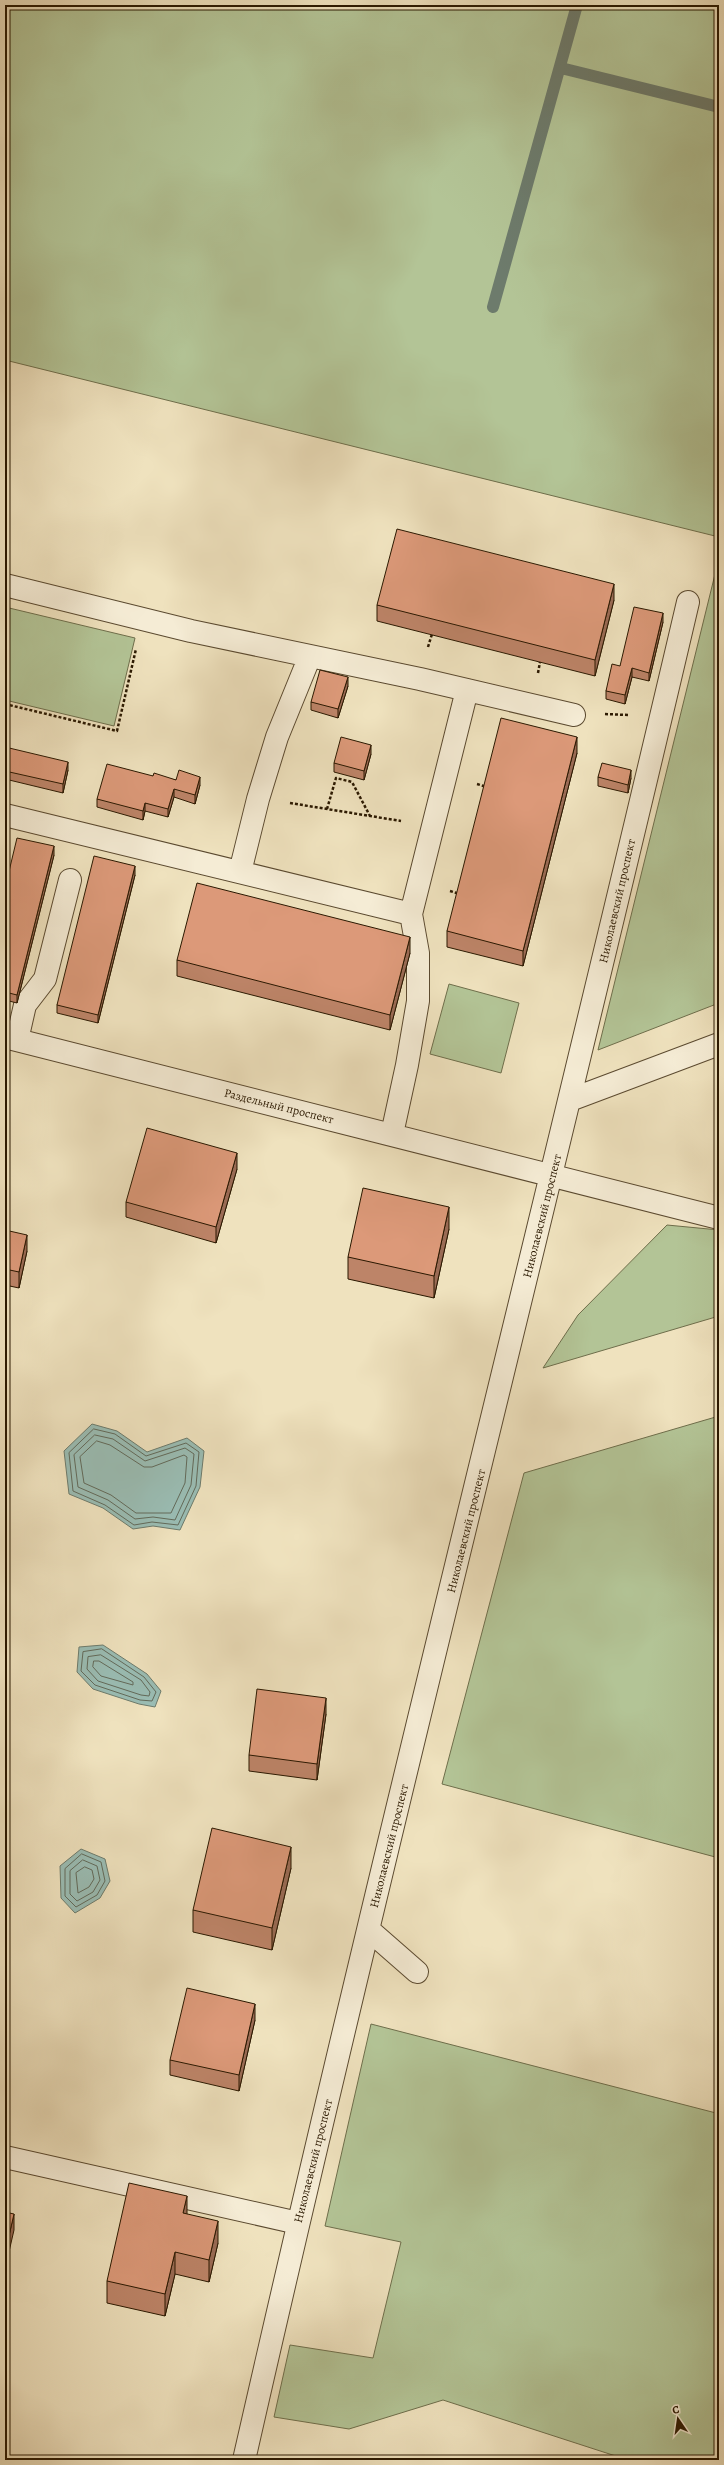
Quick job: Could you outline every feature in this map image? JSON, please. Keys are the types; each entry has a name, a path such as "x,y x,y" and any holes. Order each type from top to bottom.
{"street":[{"path":"5,585 143,620 467,690 574,715"},
{"name":"Николаевский проспект","path":"244,2460 298,2222 570,1100 688,602"},
{"path":"240,872 258,798 277,738 310,656"},
{"path":"392,1134 407,1065 418,1001 418,953 411,914 467,690"},
{"path":"5,815 411,914"},
{"path":"11,1039 25,1005 45,980 70,880"},
{"name":"Раздельный проспект","path":"11,1039 552,1174 719,1218"},
{"path":"570,1100 719,1044"},
{"path":"369,1930 417,1972"},
{"path":"5,2158 298,2222"}],"path":[{"path":"5,704 117,731 143,620"},
{"path":"574,715 620,714 660,721"},
{"path":"327,809 336,778 352,782 370,816"},
{"path":"258,798 433,826"}],"green space":[{"path":"5,5 719,5 719,537 5,360"},
{"path":"718,562 719,1003 598,1050"},
{"path":"5,607 135,638 114,726 5,700"},
{"path":"449,984 519,1003 501,1073 430,1054"},
{"path":"667,1225 719,1230 719,1316 543,1368 578,1315"},
{"path":"719,1416 719,1858 442,1784 524,1473"},
{"path":"371,2024 716,2113 719,2105 719,2460 628,2460 443,2400 349,2429 274,2417 290,2345 373,2358 401,2242 325,2226"}],"water":[{"path":"92,1424 117,1431 147,1452 187,1438 204,1451 200,1487 180,1530 153,1526 133,1529 103,1508 69,1494 64,1451"},
{"path":"103,1645 147,1674 161,1691 155,1707 139,1704 93,1689 77,1672 79,1647"},
{"path":"81,1849 105,1859 110,1881 100,1898 75,1913 61,1898 60,1866"}],"building":[{"path":"397,529 614,584 595,660 377,605"},
{"path":"634,607 663,613 649,673 632,668 625,695 606,691 612,664 620,666"},
{"path":"320,670 348,677 338,709 311,702"},
{"path":"501,718 577,737 523,951 447,931"},
{"path":"341,737 371,745 364,771 334,763"},
{"path":"5,747 68,762 63,784 5,771"},
{"path":"602,763 631,770 628,785 598,777"},
{"path":"107,764 153,776 154,773 176,780 179,770 200,777 195,795 174,789 168,809 145,803 143,811 97,799"},
{"path":"17,838 54,846 17,995 5,992 5,888"},
{"path":"94,856 135,866 98,1015 57,1005"},
{"path":"197,883 410,937 390,1015 177,960"},
{"path":"147,1128 237,1153 216,1227 126,1202"},
{"path":"363,1188 449,1207 434,1276 348,1257"},
{"path":"5,1230 27,1235 19,1272 5,1269"},
{"path":"257,1689 326,1698 317,1764 249,1755"},
{"path":"212,1828 291,1847 272,1928 193,1910"},
{"path":"187,1988 255,2004 239,2075 170,2060"},
{"path":"129,2183 187,2196 183,2213 218,2221 209,2260 175,2252 165,2294 107,2281"},
{"path":"5,2212 14,2214 5,2253"}],"waterway":[{"path":"493,307 577,5"},
{"path":"561,68 719,107"}]}
